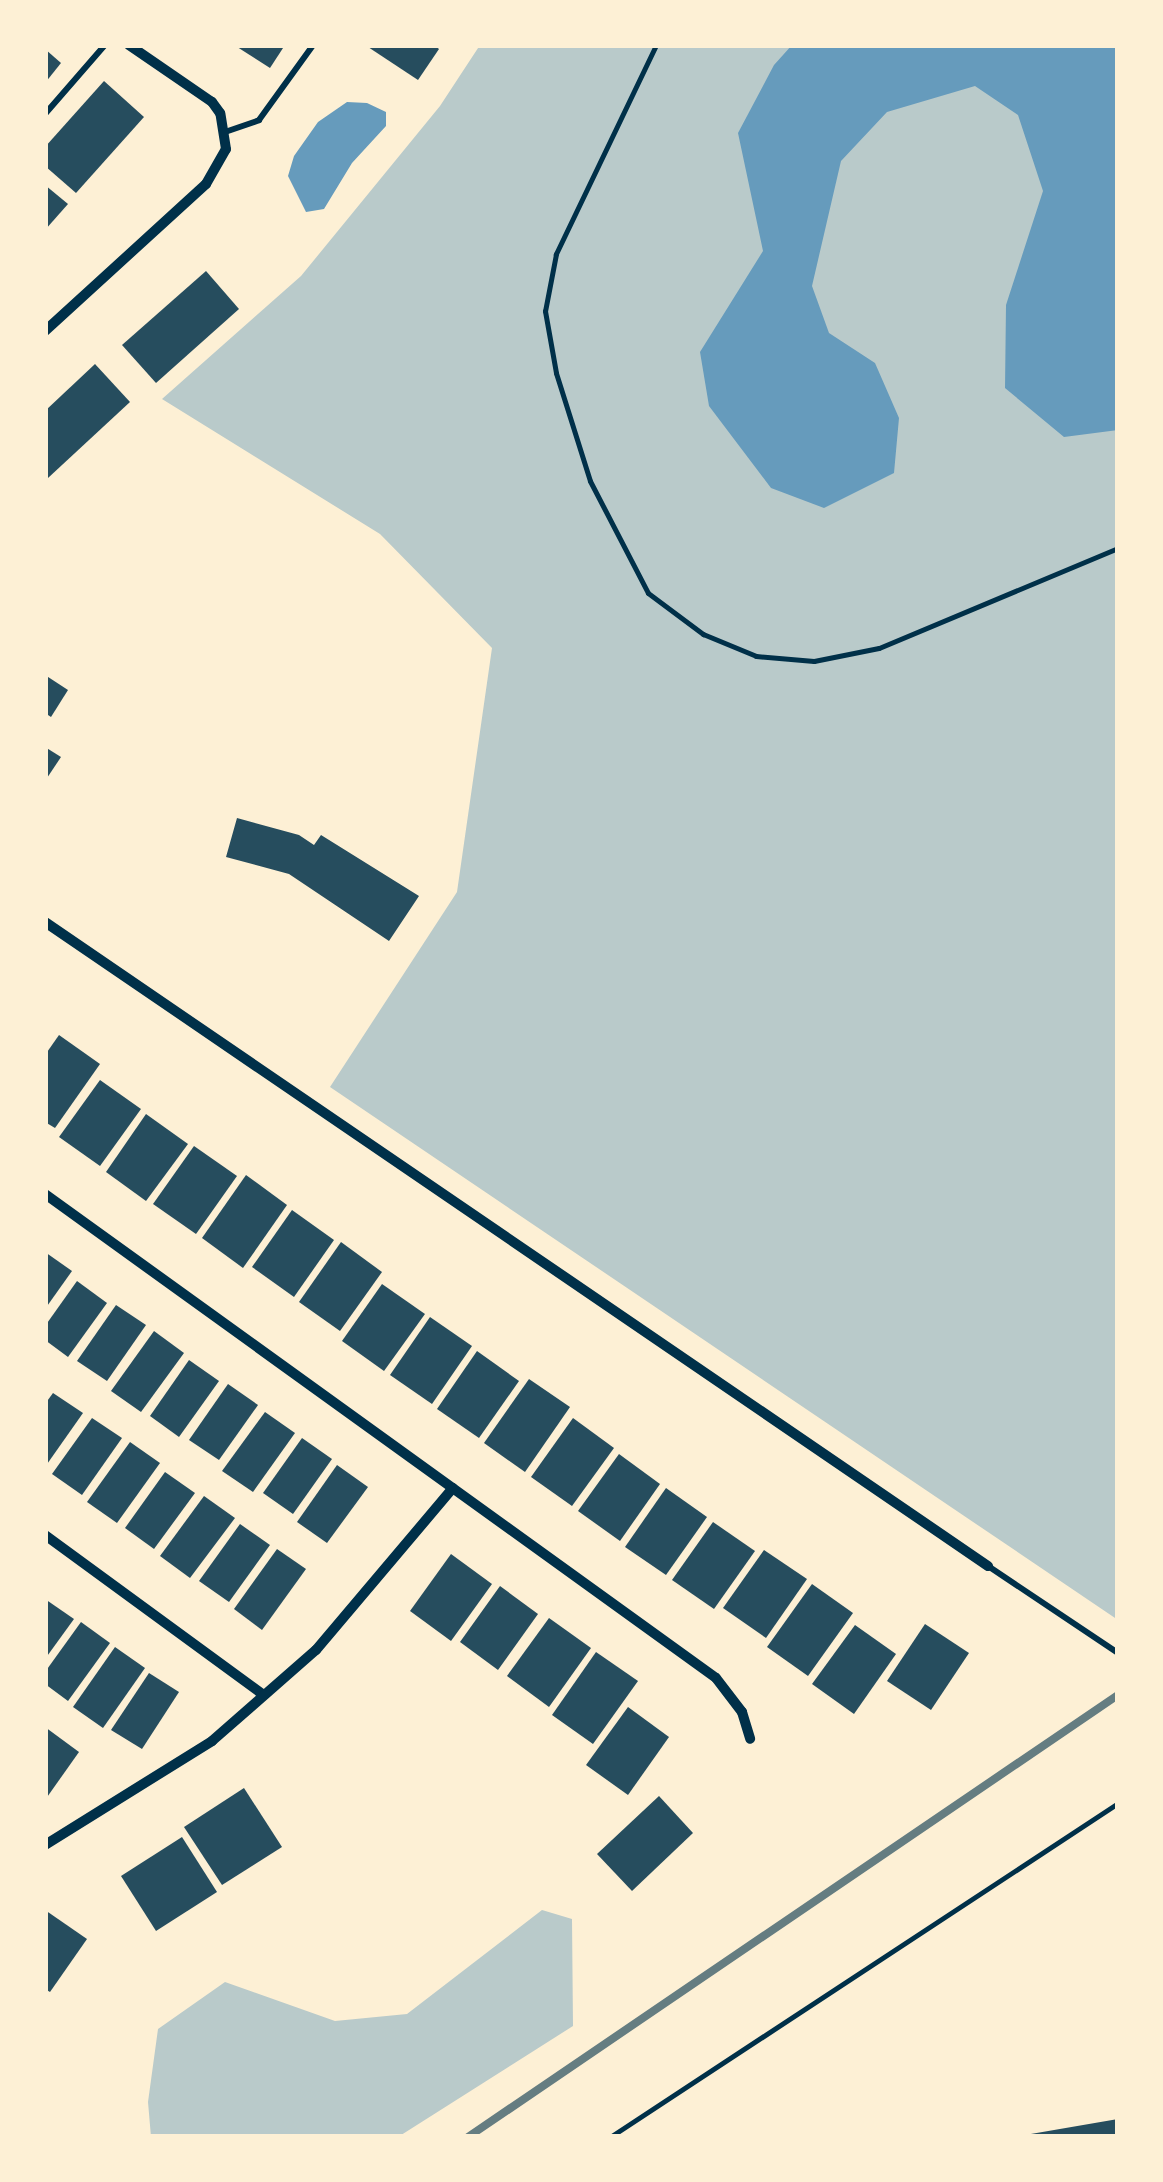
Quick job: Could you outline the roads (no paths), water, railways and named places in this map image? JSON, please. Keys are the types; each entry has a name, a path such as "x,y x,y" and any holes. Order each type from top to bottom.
{"street":[{"path":"45,331 206,184 226,149 225,132 212,102 130,45"},
{"path":"45,922 988,1566"},
{"path":"45,1194 716,1678 742,1712 750,1739"},
{"path":"45,1845 212,1742 316,1650 453,1488"},
{"path":"45,1535 264,1696"}],"lane":[{"path":"45,114 104,45"},
{"path":"225,132 259,120 314,45"},
{"path":"988,1566 1118,1654"}],"water":[{"path":"792,45 1118,45 1118,430 1064,437 1005,388 1006,305 1043,191 1018,115 975,86 887,112 841,161 812,286 829,333 875,363 899,418 894,473 824,508 771,488 709,406 700,352 763,251 738,133 774,65"},
{"path":"347,102 367,103 386,112 386,126 352,163 324,209 306,212 288,176 294,156 318,122"}],"railway":[{"path":"468,2137 1118,1695"}]}
